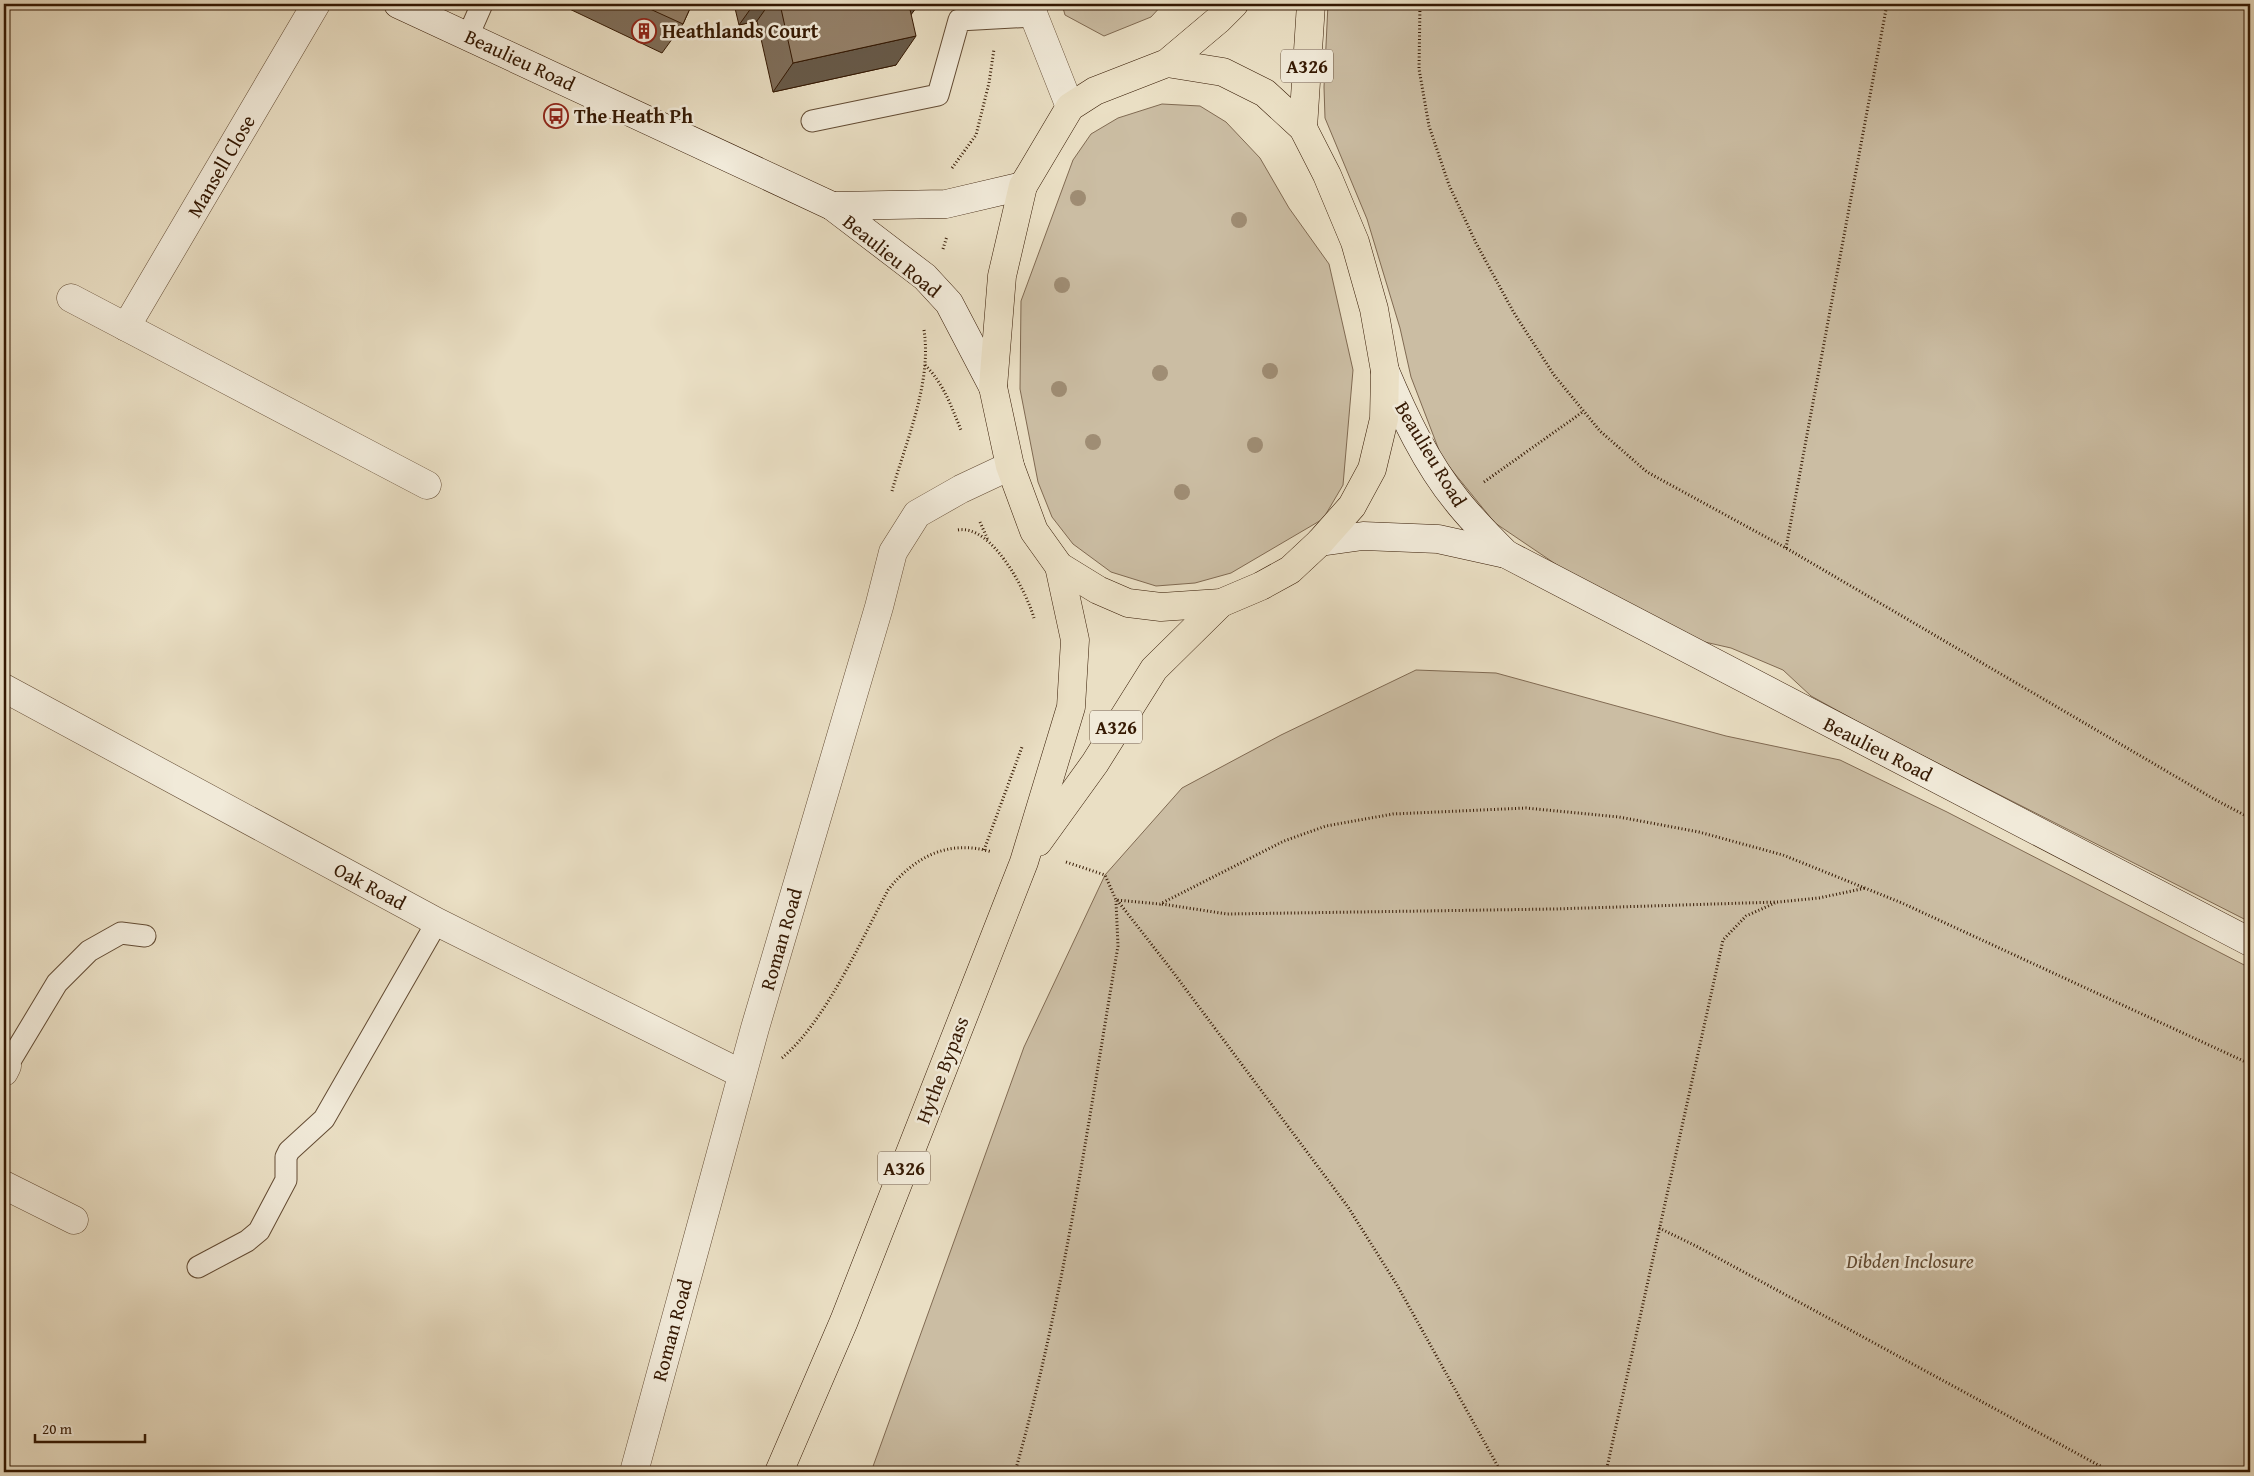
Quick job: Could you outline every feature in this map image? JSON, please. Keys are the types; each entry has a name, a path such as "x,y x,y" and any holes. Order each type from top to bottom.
{"main road":[{"path":"1167,63 1223,72 1265,93 1303,128 1327,175 1355,242 1374,309 1385,371 1384,419 1372,469 1352,506 1320,542 1290,570 1261,586 1221,603 1160,607 1128,603 1098,590 1059,566 1034,531 1010,466 993,386 1002,276 1023,186 1070,107 1095,91 1167,63 1234,4"},
{"name":"A326","path":"1303,128 1311,4"},
{"name":"Hythe Bypass","path":"779,1472 844,1321 1024,862 1071,707 1075,640 1059,566"},
{"name":"Hythe Bypass","path":"1024,862 1095,763 1154,669 1221,603"}],"street":[{"name":"Mansell Close","path":"126,327 316,4"},
{"name":"Beaulieu Road","path":"408,6 468,36 832,206 925,277 949,303 993,386"},
{"path":"1033,10 1070,107"},
{"name":"Beaulieu Road","path":"832,206 946,204 1023,186"},
{"path":"72,298 427,485"},
{"name":"Beaulieu Road","path":"1385,371 1403,414 1456,500 1506,554"},
{"name":"Roman Road","path":"634,1472 742,1074 893,552 917,514 961,489 1010,466"},
{"name":"Beaulieu Road","path":"1320,542 1362,536 1438,539 1506,554 2250,942"},
{"name":"Oak Road","path":"4,688 438,922 742,1074"},
{"path":"4,1185 74,1220"}],"lane":[{"path":"468,36 482,4"},
{"path":"812,121 938,95 960,12 998,18 1033,10"},
{"path":"198,1267 247,1241 260,1231 286,1180 286,1157 289,1151 324,1119 438,922"},
{"path":"5,1069 57,983 89,951 121,932 145,936"}],"path":[{"path":"1420,4 1419,69 1429,126 1449,185 1476,242 1514,313 1554,375 1600,430 1647,472 1786,548 2214,799 2250,818"},
{"path":"1786,548 1887,4"},
{"path":"947,172 964,154 976,135 990,83 998,18"},
{"path":"890,497 918,399 925,364 926,345 923,323"},
{"path":"925,364 938,378 961,430"},
{"path":"1456,500 1584,411"},
{"path":"980,522 989,543"},
{"path":"956,531 964,529 980,534 989,543 1017,578 1036,626"},
{"path":"984,850 1023,743"},
{"path":"1160,904 1284,841 1326,826 1393,814 1526,808 1619,817 1699,832 1783,855 1867,888 2250,1064"},
{"path":"742,1074 772,1067 798,1044 833,992 888,890 915,862 946,850 974,846 1024,862"},
{"path":"1105,875 1116,900 1170,968 1348,1207 1397,1284 1502,1472"},
{"path":"1116,900 1160,904 1227,914 1544,910 1778,902 1819,898 1867,888"},
{"path":"1015,1472 1026,1435 1067,1246 1118,946 1116,900"},
{"path":"1606,1472 1723,940 1746,916 1778,902"},
{"path":"1659,1228 1696,1246 2111,1472"}],"green space":[{"path":"1062,4 1163,4 1151,17 1104,36 1065,15"},
{"path":"1328,4 2250,4 2250,922 1880,734 1811,696 1783,670 1731,648 1696,640 1588,586 1495,523 1442,458 1411,377 1400,328 1367,219 1325,118 1324,87"},
{"path":"1162,104 1200,106 1226,122 1260,158 1289,208 1329,264 1353,370 1343,485 1323,519 1231,573 1195,583 1156,586 1111,572 1073,544 1052,517 1038,482 1020,389 1021,301 1073,160 1091,134 1118,118"},
{"name":"Dibden Inclosure","path":"1416,670 1496,673 1726,736 1840,760 1947,812 2250,968 2250,1472 871,1472 1024,1047 1105,875 1182,788 1281,735"}],"building":[{"path":"639,4 692,4 683,24"},
{"path":"780,4 913,4 909,5 916,36 793,63"}],"place":[{"name":"Heathlands Court","path":"644,31"},
{"name":"The Heath Ph","path":"556,116"}]}
